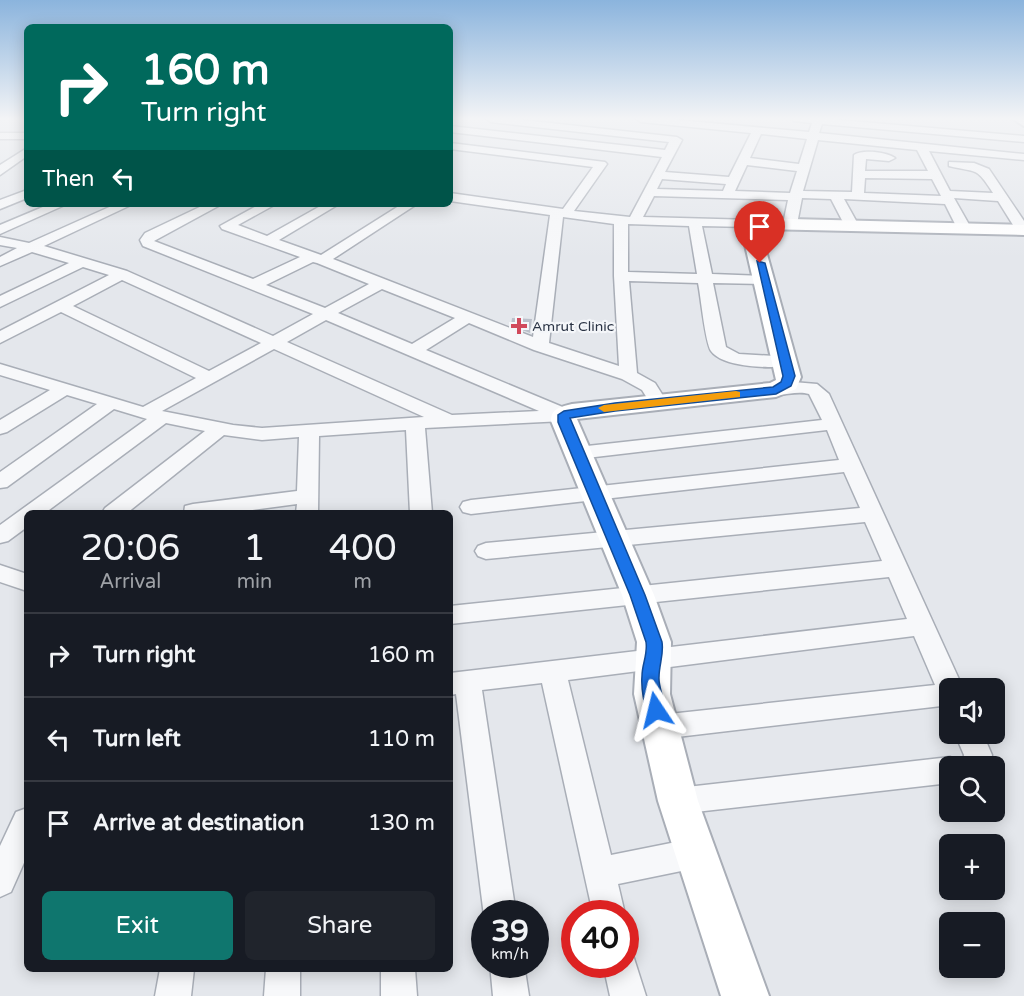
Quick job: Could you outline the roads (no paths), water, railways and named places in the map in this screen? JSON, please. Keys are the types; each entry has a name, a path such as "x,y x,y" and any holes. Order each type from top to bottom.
{"street":[{"path":"540,346 561,214 600,165"},
{"path":"628,375 621,276 628,221 649,192 663,165"},
{"path":"727,195 741,165"},
{"path":"782,165 804,168 790,224"},
{"path":"858,196 859,165"},
{"path":"923,165 936,175 964,228"},
{"path":"453,197 561,214 628,221 1024,230 1017,210 1002,197 982,168 959,165"},
{"path":"0,172 23,173"},
{"path":"859,174 936,175"},
{"path":"658,175 733,182"},
{"path":"649,192 796,196 1002,197"},
{"path":"0,205 24,195"},
{"path":"836,196 852,226"},
{"path":"0,230 54,207"},
{"path":"0,262 120,207"},
{"path":"210,207 150,236 148,243 326,314 564,415"},
{"path":"218,224 262,207"},
{"path":"267,241 328,207"},
{"path":"253,285 317,258 406,207"},
{"path":"190,217 218,224 317,258 540,346 628,375 649,387 658,402"},
{"path":"695,223 718,349 722,354 736,358 785,361"},
{"path":"749,223 789,376 786,384 776,390"},
{"path":"0,241 31,247 122,274 449,421"},
{"path":"0,302 82,262"},
{"path":"0,338 122,274"},
{"path":"621,276 765,280"},
{"path":"35,510 153,415 210,378 382,283"},
{"path":"60,306 210,378"},
{"path":"412,351 468,317"},
{"path":"0,369 153,415 221,429 262,434 564,415 572,412 658,402 807,387 816,389 945,678"},
{"path":"0,428 64,388"},
{"path":"0,482 111,403"},
{"path":"564,415 564,422 638,595 654,642 654,658 650,677 651,694 678,801 745,996"},
{"path":"415,423 421,510"},
{"path":"578,453 833,424"},
{"path":"118,510 221,429"},
{"path":"212,510 307,505 309,431"},
{"path":"471,507 851,465"},
{"path":"486,551 872,514"},
{"path":"0,536 24,518"},
{"path":"453,615 896,568"},
{"path":"0,573 24,581"},
{"path":"498,900 459,683 922,626"},
{"path":"553,672 606,900"},
{"path":"660,727 939,695"},
{"path":"678,801 939,771"},
{"path":"0,881 24,829"},
{"path":"600,873 696,853"},
{"path":"173,996 177,972"},
{"path":"282,996 283,972"},
{"path":"398,972 399,996"},
{"path":"509,978 511,996"},
{"path":"624,978 628,996"}],"place":[{"name":"Amrut Clinic","path":"519,326"}]}
